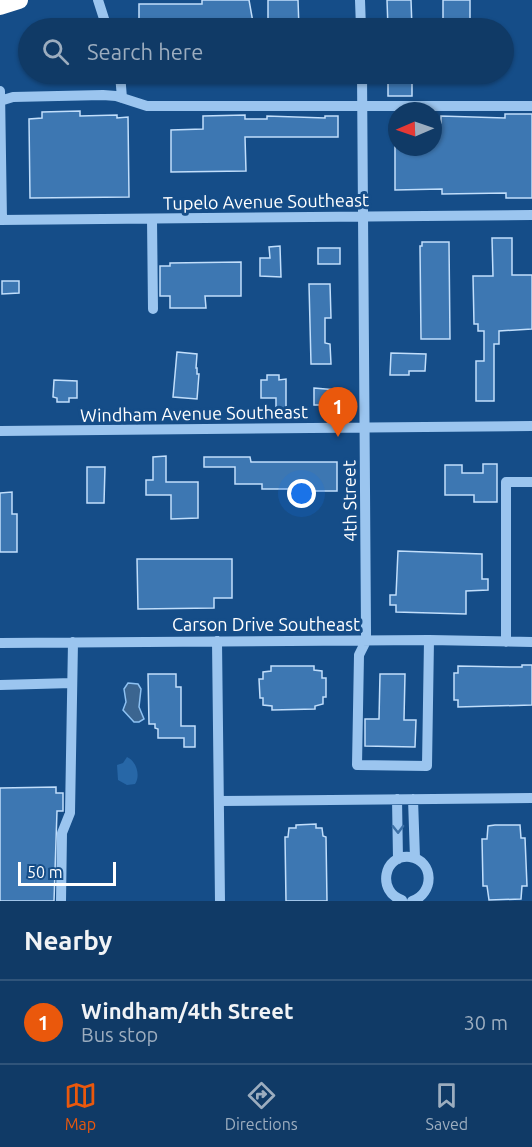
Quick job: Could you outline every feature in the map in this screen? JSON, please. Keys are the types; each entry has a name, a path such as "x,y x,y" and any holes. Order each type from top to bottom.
{"highway":[{"path":"0,6 19,0"}],"street":[{"path":"98,0 104,18"},
{"path":"360,0 361,18"},
{"path":"121,84 122,98"},
{"name":"4th Street","path":"362,84 366,641 359,655 357,765 428,766 429,640"},
{"path":"0,91 1,220"},
{"path":"0,101 13,97 103,94 147,106 532,106"},
{"name":"Tupelo Avenue Southeast","path":"1,220 532,215"},
{"path":"152,219 153,309"},
{"name":"Windham Avenue Southeast","path":"0,431 532,426"},
{"path":"506,642 506,482 532,482"},
{"name":"Carson Drive Southeast","path":"0,643 429,640 532,642"},
{"path":"217,641 220,901"},
{"path":"61,901 62,833 70,813 73,642"},
{"path":"0,685 72,683"},
{"path":"219,801 532,798"},
{"path":"413,799 415,858"},
{"path":"398,800 398,859"},
{"path":"402,900 392,896 385,879 389,867 398,859 415,858 426,868 429,880 426,892 411,901"}],"shaded area":[{"path":"128,683 138,684 141,689 139,707 144,719 139,722 134,722 123,710 126,702 124,689"},
{"path":"127,757 137,769 138,777 135,784 127,785 118,780 117,765 123,763"}],"building":[{"path":"202,0 249,0 252,18 139,18 139,4 202,4"},
{"path":"268,0 298,0 299,18 268,18"},
{"path":"387,0 411,0 412,18 388,18"},
{"path":"443,0 470,0 470,18 443,18"},
{"path":"388,84 412,84 412,96 388,96"},
{"path":"80,111 80,116 128,117 129,197 30,198 29,119 42,118 42,112"},
{"path":"505,114 532,114 532,198 506,198 506,193 442,194 442,189 395,190 395,156 442,156 442,116 505,118"},
{"path":"245,115 245,119 267,119 267,116 325,118 325,116 338,116 338,137 245,137 246,171 171,172 171,130 203,129 203,116"},
{"path":"492,238 512,238 512,275 532,275 532,329 499,331 499,344 494,344 494,401 476,401 476,361 484,361 484,331 478,331 478,324 474,324 473,276 493,276"},
{"path":"422,242 449,242 450,339 421,339 420,246"},
{"path":"280,246 281,277 260,276 260,258 270,258 269,247"},
{"path":"318,248 340,248 340,264 318,264"},
{"path":"241,262 241,296 205,296 206,308 170,308 170,296 160,296 160,266 170,266 170,263"},
{"path":"2,281 19,281 19,293 2,294"},
{"path":"309,284 330,284 331,318 325,318 325,343 330,344 331,364 311,364"},
{"path":"177,352 197,354 196,368 199,374 197,399 173,397"},
{"path":"391,353 426,354 425,371 409,371 409,375 390,375"},
{"path":"267,375 279,375 279,380 286,379 286,408 276,408 276,398 261,398 261,380 267,380"},
{"path":"54,380 77,381 77,398 69,398 69,402 57,402 57,398 53,397"},
{"path":"314,388 337,390 337,405 314,405"},
{"path":"166,456 166,482 198,482 198,518 171,519 171,495 146,495 146,480 153,480 153,457"},
{"path":"204,457 250,457 251,462 337,462 337,491 262,489 262,484 235,484 235,467 204,467"},
{"path":"483,464 497,464 497,502 474,502 474,495 445,495 445,465 462,465 462,473 483,473"},
{"path":"87,467 105,467 104,503 87,503"},
{"path":"12,492 12,514 17,514 17,552 0,552 0,493"},
{"path":"398,551 482,554 482,579 488,579 488,590 466,591 466,614 396,612 396,605 390,605 390,595 396,595"},
{"path":"137,559 232,559 232,598 214,598 214,608 138,609"},
{"path":"522,665 532,665 532,705 458,707 458,700 454,700 454,673 458,673 458,666 522,667"},
{"path":"271,666 314,666 314,670 322,671 322,678 326,678 326,697 323,697 323,704 315,706 315,709 272,710 272,706 263,705 263,698 260,698 259,679 263,679 263,672 271,671"},
{"path":"148,674 176,674 176,687 181,687 181,726 195,726 195,747 184,747 184,738 158,738 158,729 155,728 155,724 149,724"},
{"path":"380,674 405,674 404,720 416,720 415,747 365,746 365,719 379,719"},
{"path":"56,787 56,793 63,793 63,811 57,811 54,901 0,901 0,788"},
{"path":"316,824 316,828 322,828 323,836 326,837 327,901 286,901 285,837 288,837 289,828 296,828 296,825"},
{"path":"520,825 521,838 525,838 527,886 522,886 521,899 489,900 487,886 483,886 482,839 487,839 488,826"}],"place":[{"name":"Windham/4th Street","path":"338,437"}]}
